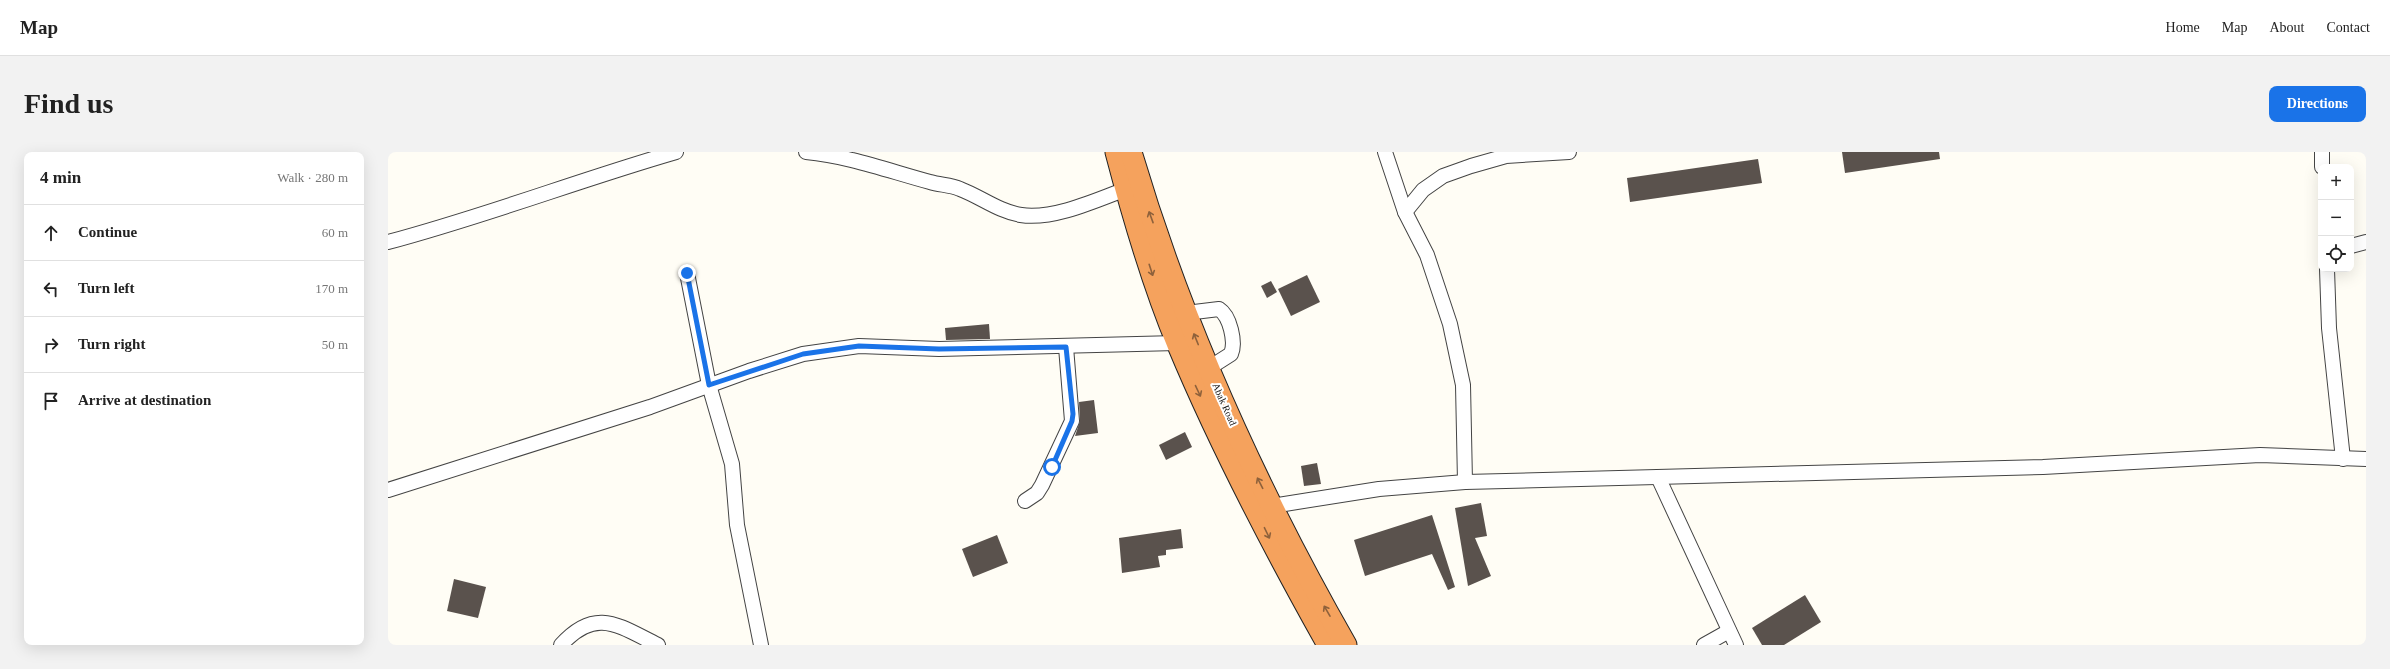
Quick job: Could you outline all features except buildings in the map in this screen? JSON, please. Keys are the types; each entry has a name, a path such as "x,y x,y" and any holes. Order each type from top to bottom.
{"highway":[{"name":"Abak Road","path":"1116,152 1152,273 1177,343 1275,552 1328,645"},
{"name":"Abak Road","path":"1131,152 1148,209 1208,368 1272,506 1309,580 1346,645"}],"street":[{"path":"806,152 849,158 932,183 959,188 993,207 1022,215 1044,214 1080,206 1126,188"},
{"path":"1385,152 1405,212 1427,255 1450,324 1463,385 1465,482"},
{"path":"1405,212 1422,190 1443,176 1505,154 1569,152"},
{"path":"2322,152 2322,164"},
{"path":"388,242 455,224 667,153"},
{"path":"2354,245 2366,242"},
{"path":"2327,272 2329,328 2343,459"},
{"path":"687,273 709,385 732,464 737,525 761,645"},
{"path":"1186,312 1218,309 1228,324 1233,344 1231,354 1208,368"},
{"path":"388,490 650,407 709,385 803,354 859,346 939,349 1066,347 1177,343"},
{"path":"1025,501 1036,493 1042,485 1072,421 1066,347"},
{"path":"1272,506 1379,489 1465,482 2043,467 2260,455 2366,459"},
{"path":"1658,477 1736,645"},
{"path":"562,645 578,628 596,622 613,624 658,645"},
{"path":"1704,645 1729,631"}],"route":[{"path":"687,273 709,385 803,354 859,346 939,349 1066,347 1068,381 1073,414 1072,421 1052,467"}]}
